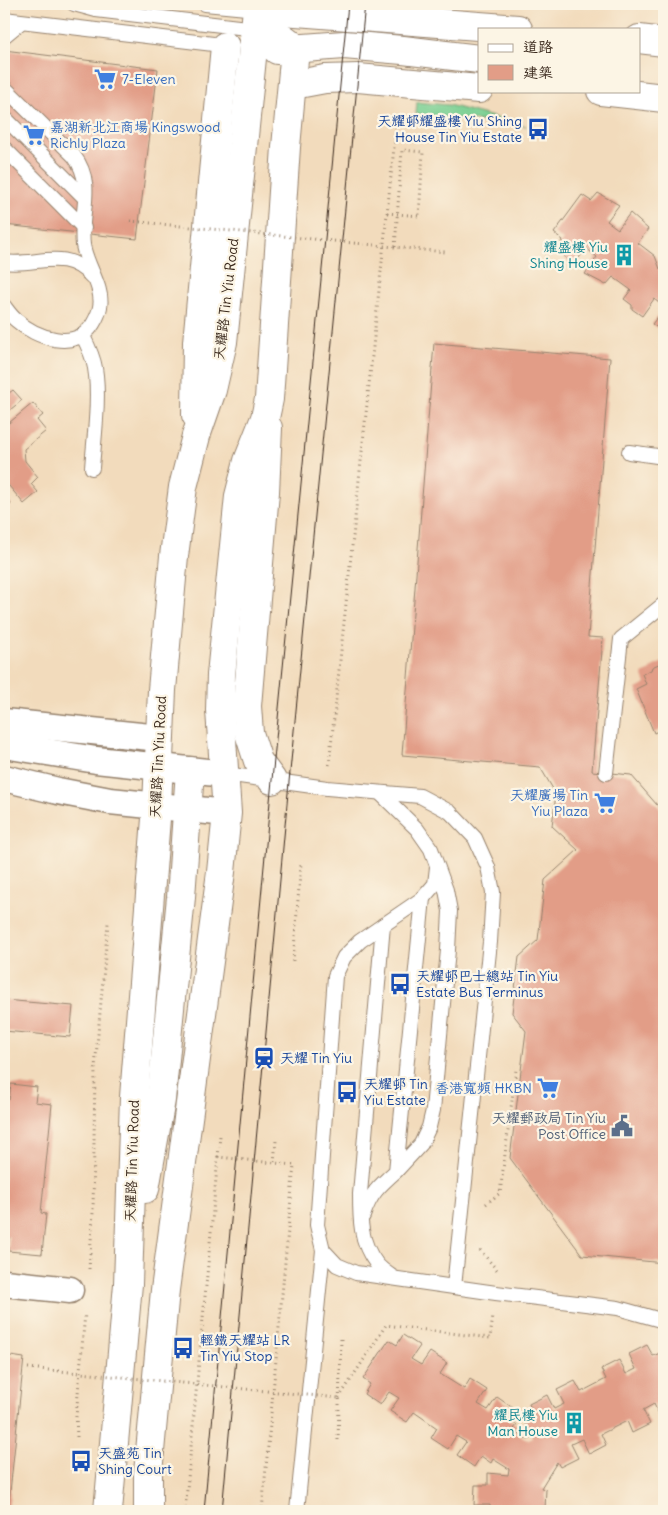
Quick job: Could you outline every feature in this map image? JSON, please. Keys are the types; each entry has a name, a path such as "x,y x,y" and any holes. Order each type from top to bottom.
{"main road":[{"path":"255,29 478,29"},
{"path":"255,29 267,30 278,34 288,40 295,49 286,147 269,398 266,492 247,706 249,733 258,761 272,780"},
{"name":"天耀路 Tin Yiu Road","path":"108,1511 128,1284 134,1097 157,806 162,690 174,556 183,486 196,436 212,390 223,342 255,29"},
{"path":"640,39 664,42"},
{"path":"295,49 344,45 478,59"},
{"path":"196,436 197,342 225,46"},
{"path":"293,84 325,79 358,78 478,89"},
{"path":"610,92 664,98"},
{"path":"148,1511 148,1474 165,1290 227,813 226,774 220,710 221,675 239,496 248,461 265,418 269,398"},
{"path":"128,1284 161,1100 190,771"}],"street":[{"path":"4,722 160,738"},
{"path":"4,744 96,760 226,774"},
{"path":"4,778 58,792 110,801 227,813"},
{"path":"4,1283 78,1300"}],"lane":[{"path":"74,4 96,10 255,29"},
{"path":"205,4 255,29"},
{"path":"4,19 225,46 255,29"},
{"path":"4,36 21,22"},
{"path":"4,87 81,166 86,183 83,244 87,262 100,292 101,306 90,328 82,336 72,340 54,339 34,332 16,320 4,306"},
{"path":"4,117 86,198"},
{"path":"4,148 84,228"},
{"path":"4,262 12,264 48,258 61,259 86,270 94,279"},
{"path":"82,336 90,350 95,368 97,389 92,468"},
{"path":"629,452 664,457"},
{"path":"606,772 621,639 664,604"},
{"path":"226,774 326,788 420,796 450,812 475,838 488,866 492,892 490,942 454,1286"},
{"path":"360,1225 368,1201 380,1185 422,1144 429,1127 433,1110 450,911 446,890 431,849 417,829 380,793"},
{"path":"297,1511 323,1250 317,1225 335,976 344,957 360,941 423,898 435,884 437,868"},
{"path":"396,1171 423,898"},
{"path":"383,925 360,1194 360,1225 366,1246 377,1265 395,1279"},
{"path":"323,1250 337,1265 356,1273 618,1308 664,1321"}],"path":[{"path":"326,788 397,119"},
{"path":"387,212 419,216 423,152 402,150 395,246"},
{"path":"130,221 445,252"},
{"path":"293,961 301,863"},
{"path":"88,1271 94,1212 95,1068 108,923"},
{"path":"186,1511 220,1136"},
{"path":"274,1162 276,1141"},
{"path":"218,1157 294,1165 262,1511"},
{"path":"77,1437 78,1300"},
{"path":"339,1398 386,1325"},
{"path":"338,1440 341,1339"},
{"path":"28,1368 339,1398"}],"green space":[{"path":"417,102 449,105 526,126 416,114"}],"building":[{"path":"4,50 158,69 137,239 4,225"},
{"name":"耀盛樓 Yiu Shing House","path":"598,193 619,205 607,221 618,229 630,213 648,229 638,243 655,256 660,269 664,267 664,307 654,299 642,316 632,309 632,305 624,299 631,290 613,277 606,285 585,274 597,257 586,248 574,265 557,248 563,240 554,233 582,195 591,201"},
{"path":"664,309 664,331 662,331 652,324"},
{"name":"天耀廣場 Tin Yiu Plaza","path":"434,343 610,358 588,637 603,638 592,771 631,775 664,813 664,1263 582,1255 510,1158 526,1031 512,1013 519,957 538,940 545,880 578,850 552,826 556,794 540,767 402,755"},
{"path":"4,387 9,393 13,390 22,400 4,415"},
{"path":"33,403 43,415 37,420 46,431 24,449 25,461 38,477 31,484 38,492 24,504 4,480 4,427"},
{"path":"4,495 11,504 4,510"},
{"path":"663,662 664,728 654,733 636,689 646,684 642,674"},
{"path":"4,1000 73,1006 70,1037 4,1031"},
{"path":"11,1084 37,1087 35,1102 52,1104 41,1213 46,1214 42,1254 8,1251 9,1237 4,1237 4,1099 9,1100"},
{"name":"耀民樓 Yiu Man House","path":"403,1335 420,1346 411,1359 421,1365 430,1352 447,1363 440,1374 464,1389 470,1379 487,1390 478,1404 488,1410 497,1397 513,1408 507,1418 517,1425 513,1430 528,1440 532,1438 524,1420 534,1415 529,1404 547,1395 554,1409 564,1404 557,1390 575,1381 581,1392 606,1379 601,1369 619,1360 626,1374 636,1369 629,1354 647,1345 653,1356 660,1353 664,1361 664,1417 661,1419 654,1404 643,1410 650,1424 632,1433 627,1421 601,1434 606,1445 589,1454 582,1439 571,1444 578,1458 560,1467 557,1462 541,1488 546,1489 545,1509 529,1508 529,1511 490,1511 490,1505 474,1505 475,1485 488,1485 488,1473 508,1475 509,1469 493,1459 491,1463 481,1456 474,1467 457,1455 466,1442 456,1436 448,1449 431,1438 437,1428 414,1412 407,1422 390,1411 399,1398 389,1392 380,1405 364,1394 370,1384 363,1379 389,1340 397,1345"},
{"path":"4,1355 24,1358 8,1511 4,1511"}],"tram line":[{"path":"204,1511 272,780 348,4"},
{"path":"222,1511 289,782 365,4"}],"place":[{"name":"7-Eleven","path":"105,79"},
{"name":"天耀邨耀盛樓 Yiu Shing House Tin Yiu Estate","path":"538,129"},
{"name":"嘉湖新北江商場 Kingswood Richly Plaza","path":"34,135"},
{"name":"耀盛樓 Yiu Shing House","path":"624,255"},
{"name":"天耀廣場 Tin Yiu Plaza","path":"605,803"},
{"name":"天耀邨巴士總站 Tin Yiu Estate Bus Terminus","path":"400,984"},
{"name":"天耀 Tin Yiu","path":"264,1058"},
{"name":"香港寬頻 HKBN","path":"548,1088"},
{"name":"天耀邨 Tin Yiu Estate","path":"347,1092"},
{"name":"天耀郵政局 Tin Yiu Post Office","path":"622,1126"},
{"name":"輕鐵天耀站 LR Tin Yiu Stop","path":"183,1348"},
{"name":"耀民樓 Yiu Man House","path":"574,1423"},
{"name":"天盛苑 Tin Shing Court","path":"81,1461"}]}
